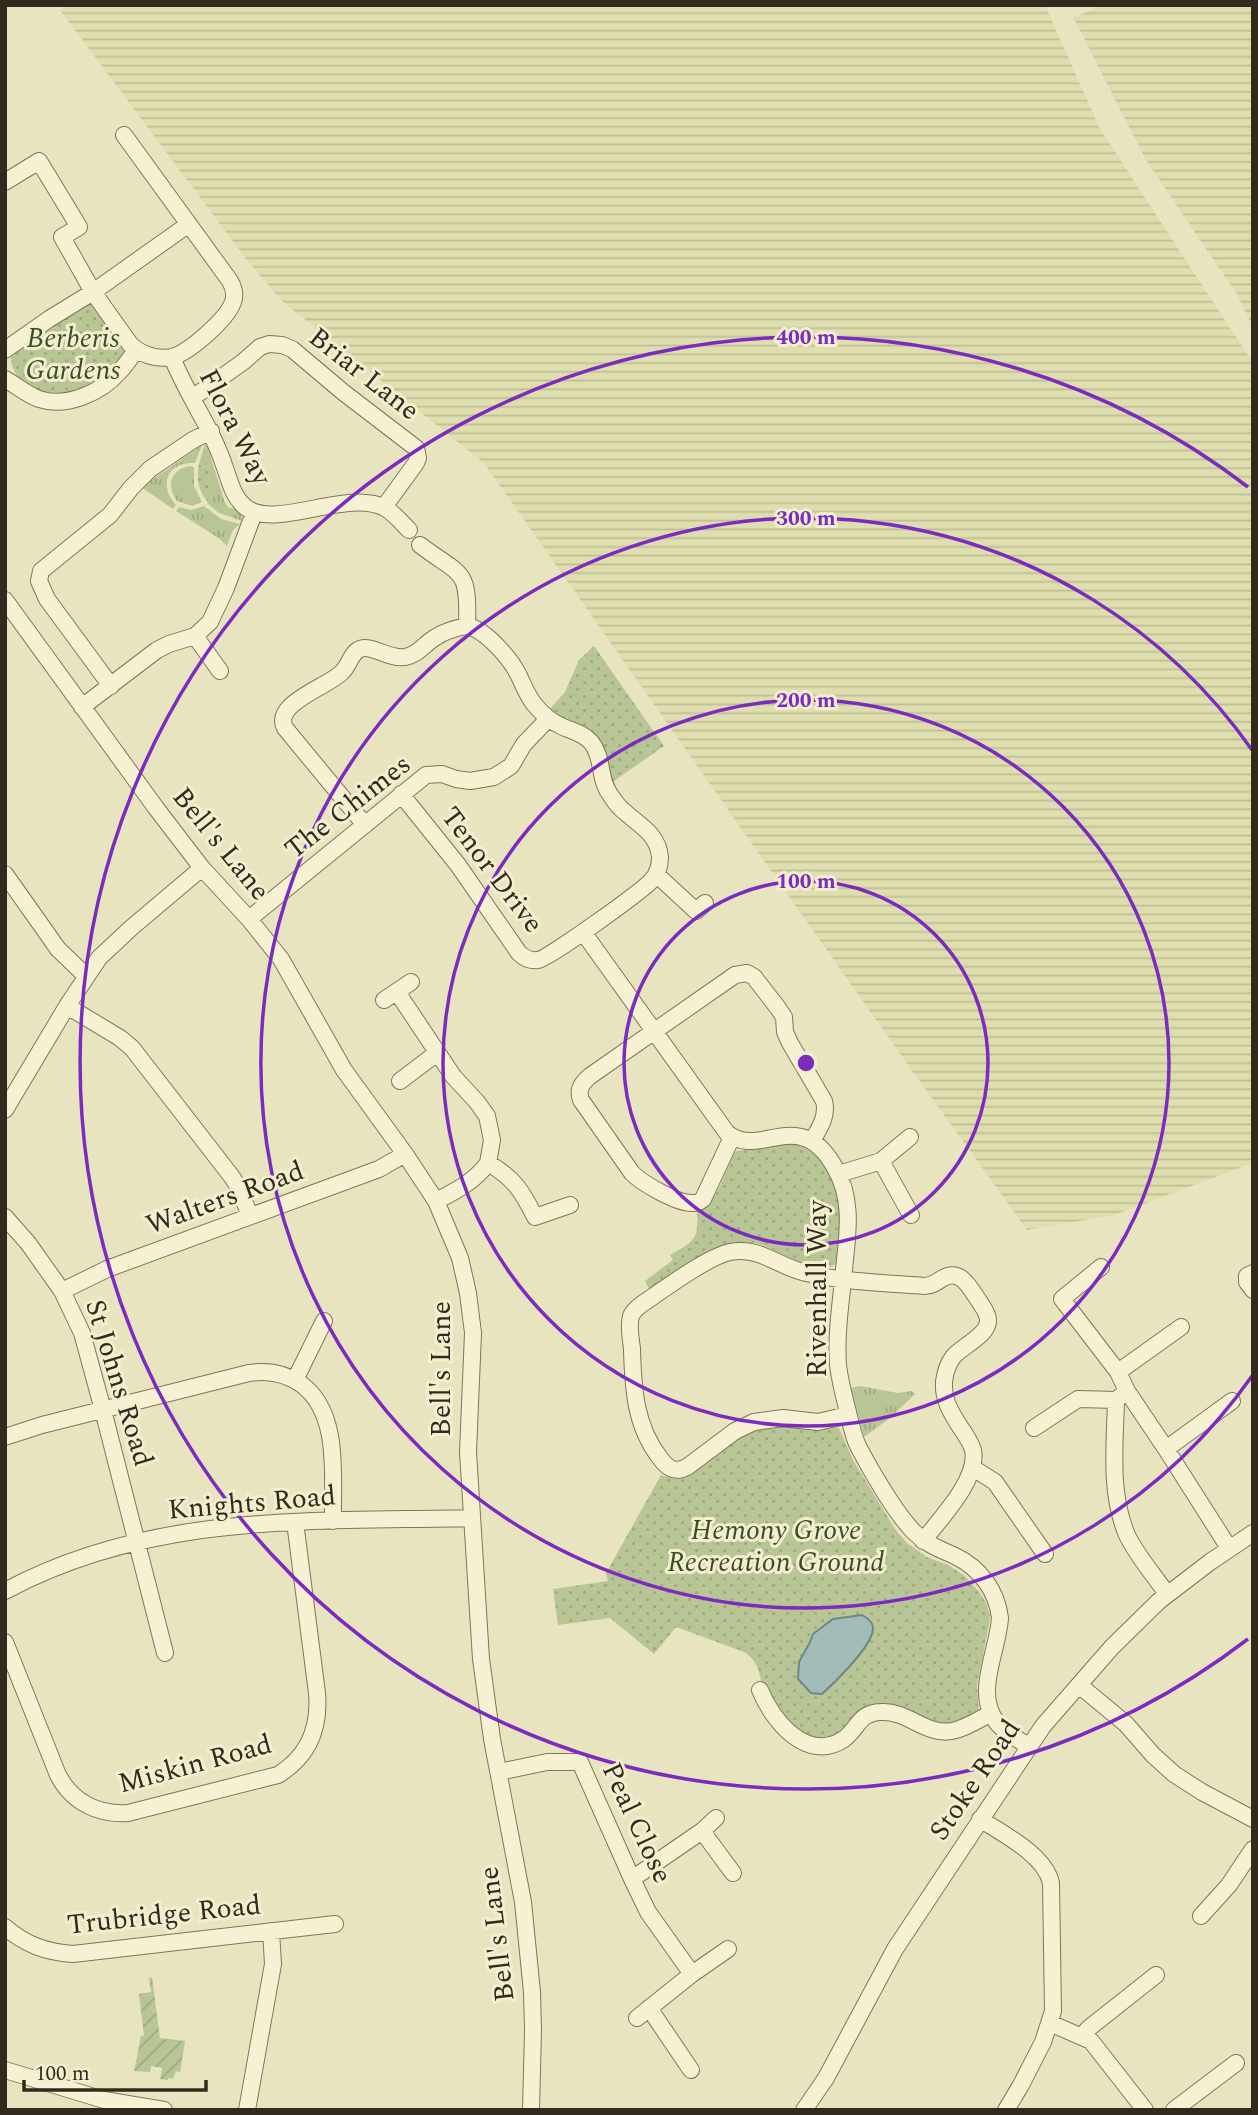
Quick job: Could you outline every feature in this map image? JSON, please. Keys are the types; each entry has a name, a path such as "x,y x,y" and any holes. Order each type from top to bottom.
{"street":[{"path":"5,182 38,161 79,227 62,237 93,292 136,350 155,357 172,357 210,330 229,310 234,298 233,286 124,135"},
{"path":"6,347 93,292 189,224"},
{"name":"Briar Lane","path":"192,398 264,345 282,345 292,349 416,448 416,463 384,508"},
{"path":"5,379 37,398 51,401 76,399 118,374 136,350"},
{"name":"Flora Way","path":"172,357 211,430 231,487 237,498 254,513 272,515 351,503 384,508"},
{"path":"111,686 47,599 39,581 41,571 110,515 131,488 150,470 211,430"},
{"path":"384,508 409,530"},
{"path":"82,707 158,650 195,636 205,629 217,609 254,513"},
{"path":"420,545 456,569 463,580 468,593 467,626"},
{"name":"Bell's Lane","path":"5,600 202,868 281,959 344,1070 436,1201 460,1258 472,1316 468,1452 484,1685 518,1871 528,1942 533,2030 531,2110"},
{"path":"365,825 285,728 282,717 290,707 311,691 341,673 359,649 368,648 403,658 418,652 443,633 467,626 478,629 490,639 516,670 532,702 548,719 579,734 592,744 599,757 606,789 621,808 647,829 656,842 660,855 656,874 696,911 705,903"},
{"path":"195,636 220,671"},
{"name":"The Chimes","path":"248,919 401,794 430,774 470,781 501,774 511,766 524,744 548,719"},
{"name":"Tenor Drive","path":"401,794 458,865 521,956 532,960 544,959 583,932 649,884 656,874"},
{"path":"5,1111 86,976 113,944 202,868"},
{"path":"5,874 58,949 86,976"},
{"path":"583,932 654,1032 713,1116 732,1137 748,1141 790,1135 812,1141 823,1120 824,1101 790,1043 785,1032 784,1017 754,977 747,973 734,975 654,1032 590,1076 580,1087 581,1100 632,1173 656,1189 684,1202 700,1202 705,1196 732,1137"},
{"path":"411,982 390,996 487,1116 492,1140 488,1163 478,1175 436,1201"},
{"path":"68,1006 120,1038 142,1058 232,1177 250,1216"},
{"path":"400,1081 437,1053"},
{"path":"839,1174 881,1161 910,1137"},
{"name":"Rivenhall Way","path":"812,1141 828,1157 839,1174 849,1207 838,1356 842,1389 858,1447 906,1524 923,1541 954,1555 972,1567 986,1581 996,1598 999,1626 987,1688 991,1713"},
{"name":"Walters Road","path":"62,1291 107,1269 379,1169 405,1154"},
{"path":"881,1161 911,1214"},
{"path":"488,1163 518,1186 535,1217 570,1205"},
{"name":"St Johns Road","path":"5,1217 28,1243 62,1291 82,1333 165,1653"},
{"path":"848,1415 818,1422 783,1418 754,1422 735,1431 688,1467 676,1470 665,1465 645,1434 639,1419 631,1372 630,1322 636,1308 720,1255 737,1251 766,1256 797,1271 843,1278 924,1286 933,1285 951,1276 960,1277 988,1316 987,1328 960,1349 945,1374 944,1391 949,1408 972,1447 973,1468 964,1486 923,1541"},
{"path":"1101,1267 1062,1298 1118,1372 1121,1395 1115,1488 1122,1520 1137,1552 1167,1594"},
{"path":"1253,1273 1247,1276 1247,1282 1253,1290"},
{"path":"295,1380 324,1321"},
{"path":"1118,1372 1181,1327"},
{"path":"5,1437 42,1425 249,1373 278,1373 295,1380 315,1397 328,1421 333,1521"},
{"path":"1034,1428 1078,1399 1121,1395"},
{"path":"1121,1395 1166,1448 1229,1548"},
{"path":"1166,1448 1232,1401"},
{"path":"973,1468 995,1482 1045,1554"},
{"name":"Knights Road","path":"5,1591 61,1565 137,1541 191,1530 295,1522 472,1518"},
{"name":"Miskin Road","path":"5,1642 58,1775 68,1791 85,1804 107,1813 128,1813 278,1774 293,1765 307,1749 318,1719 295,1522"},
{"name":"Stoke Road","path":"804,2110 830,2072 889,1958 1029,1746 1054,1713 1112,1647 1167,1594 1253,1533"},
{"path":"1079,1685 1126,1724 1174,1774 1202,1793 1253,1819"},
{"path":"760,1690 772,1714 785,1730 799,1740 814,1745 830,1745 842,1740 850,1734 859,1720 879,1712 895,1713 930,1728 948,1732 968,1726 991,1713 1004,1730 1029,1746"},
{"name":"Peal Close","path":"499,1772 548,1762 580,1762 648,1912 692,1974"},
{"path":"632,1879 702,1831 716,1818"},
{"path":"980,1819 1038,1859 1050,1878 1054,1994 1050,2023 1006,2110"},
{"path":"702,1831 733,1873"},
{"path":"1201,1916 1229,1885 1253,1849"},
{"name":"Trubridge Road","path":"5,1927 27,1944 39,1949 73,1954 335,1924"},
{"path":"247,2110 272,1969 271,1931"},
{"path":"691,2070 643,2013 692,1974 728,1950"},
{"path":"1083,2036 1089,2028 1156,1975"},
{"path":"1050,2023 1091,2041 1145,2110"},
{"path":"1174,2110 1236,2063"},
{"path":"5,2070 104,2100 164,2110"}],"green space":[{"path":"67,5 1045,5 1100,129 1253,363 1253,1163 1114,1215 1027,1230 484,463 282,301 246,259 60,10"},
{"path":"1105,5 1253,5 1253,327 1236,293 1146,160 1073,17"},
{"name":"Berberis Gardens","path":"92,301 126,349 124,358 93,387 66,396 48,392 45,395 15,373 11,360 12,351"},
{"path":"199,443 202,445 195,463 178,466 168,476 167,490 176,505 173,509 144,489 138,489 138,486 158,476 198,448"},
{"path":"205,443 213,451 211,458 225,503 229,508 237,509 241,513 242,521 219,513 207,503 211,497 204,467 199,464"},
{"path":"199,464 213,481 213,491 208,502 199,484"},
{"path":"189,466 194,467 194,486 202,502 192,506 177,501 171,484 178,471"},
{"path":"204,506 221,519 240,524 233,530 227,546 176,511 179,507 191,510"},
{"path":"594,646 664,746 607,786 586,729 549,710 565,692 579,660"},
{"path":"787,1143 797,1145 815,1155 832,1179 840,1215 836,1264 818,1268 758,1244 734,1243 713,1249 649,1289 645,1281 673,1260 670,1255 693,1239 697,1228 697,1211 705,1207 716,1193 736,1151"},
{"path":"860,1386 898,1393 912,1391 915,1394 890,1418 864,1437 851,1388"},
{"name":"Hemony Grove Recreation Ground","path":"774,1424 808,1429 831,1426 839,1428 853,1460 895,1529 907,1543 927,1557 948,1565 965,1576 980,1593 990,1615 977,1685 979,1712 945,1725 860,1712 835,1735 823,1739 805,1734 781,1714 765,1684 762,1685 755,1662 744,1652 676,1627 654,1654 610,1618 558,1625 553,1589 608,1581 606,1573 661,1475 681,1478 743,1433"},
{"path":"152,1977 160,2038 185,2041 180,2073 176,2071 173,2079 168,2080 160,2079 162,2068 151,2066 150,2072 134,2071 141,2036 144,2036 139,1994 151,1992 149,1978"}],"water":[{"path":"862,1615 873,1627 868,1643 853,1663 822,1694 811,1693 798,1679 799,1662 813,1634 833,1619"}]}
